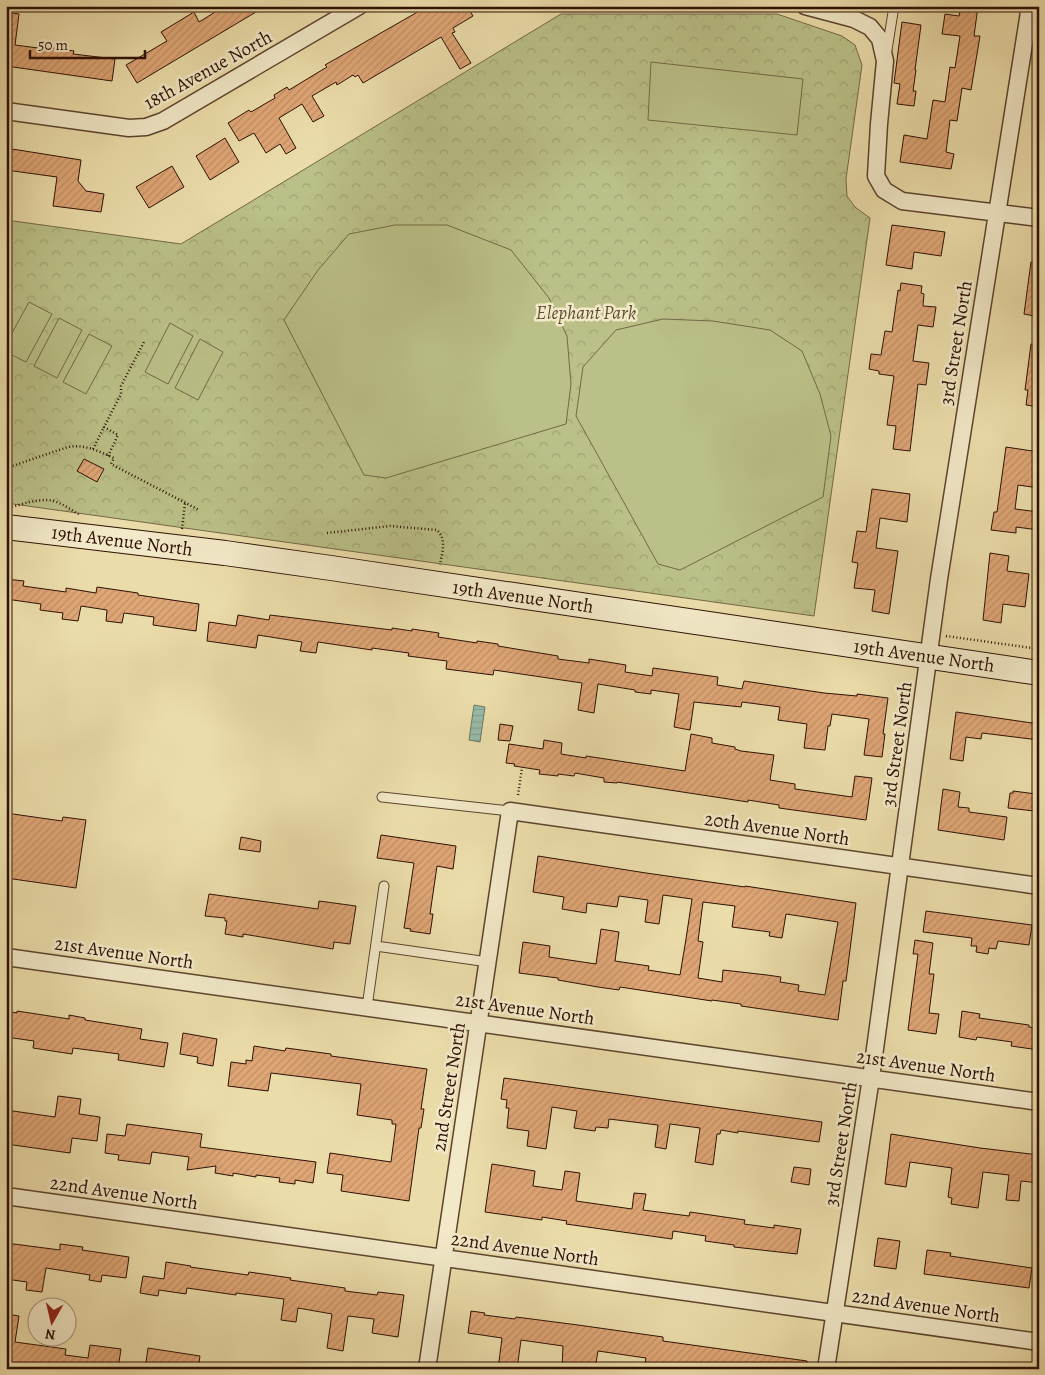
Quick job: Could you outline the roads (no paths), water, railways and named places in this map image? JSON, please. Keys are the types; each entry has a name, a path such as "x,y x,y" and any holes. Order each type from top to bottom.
{"street":[{"name":"18th Avenue North","path":"6,111 129,128 146,127 163,121 358,6"},
{"path":"805,6 854,19 870,27 880,38 886,60 876,176 884,190 902,201 1039,218"},
{"name":"3rd Street North","path":"826,1369 871,1078 939,579 1030,6"},
{"name":"19th Avenue North","path":"6,527 232,554 1039,673"},
{"name":"20th Avenue North","path":"510,811 1039,886"},
{"name":"2nd Street North","path":"427,1369 510,811"},
{"name":"21st Avenue North","path":"6,958 1039,1102"},
{"name":"22nd Avenue North","path":"6,1196 1039,1342"}],"lane":[{"path":"886,60 894,6"},
{"path":"382,797 510,811"},
{"path":"367,1007 384,886"},
{"path":"376,946 488,962"}],"park label":[{"name":"Elephant Park","path":"586,313"}]}
